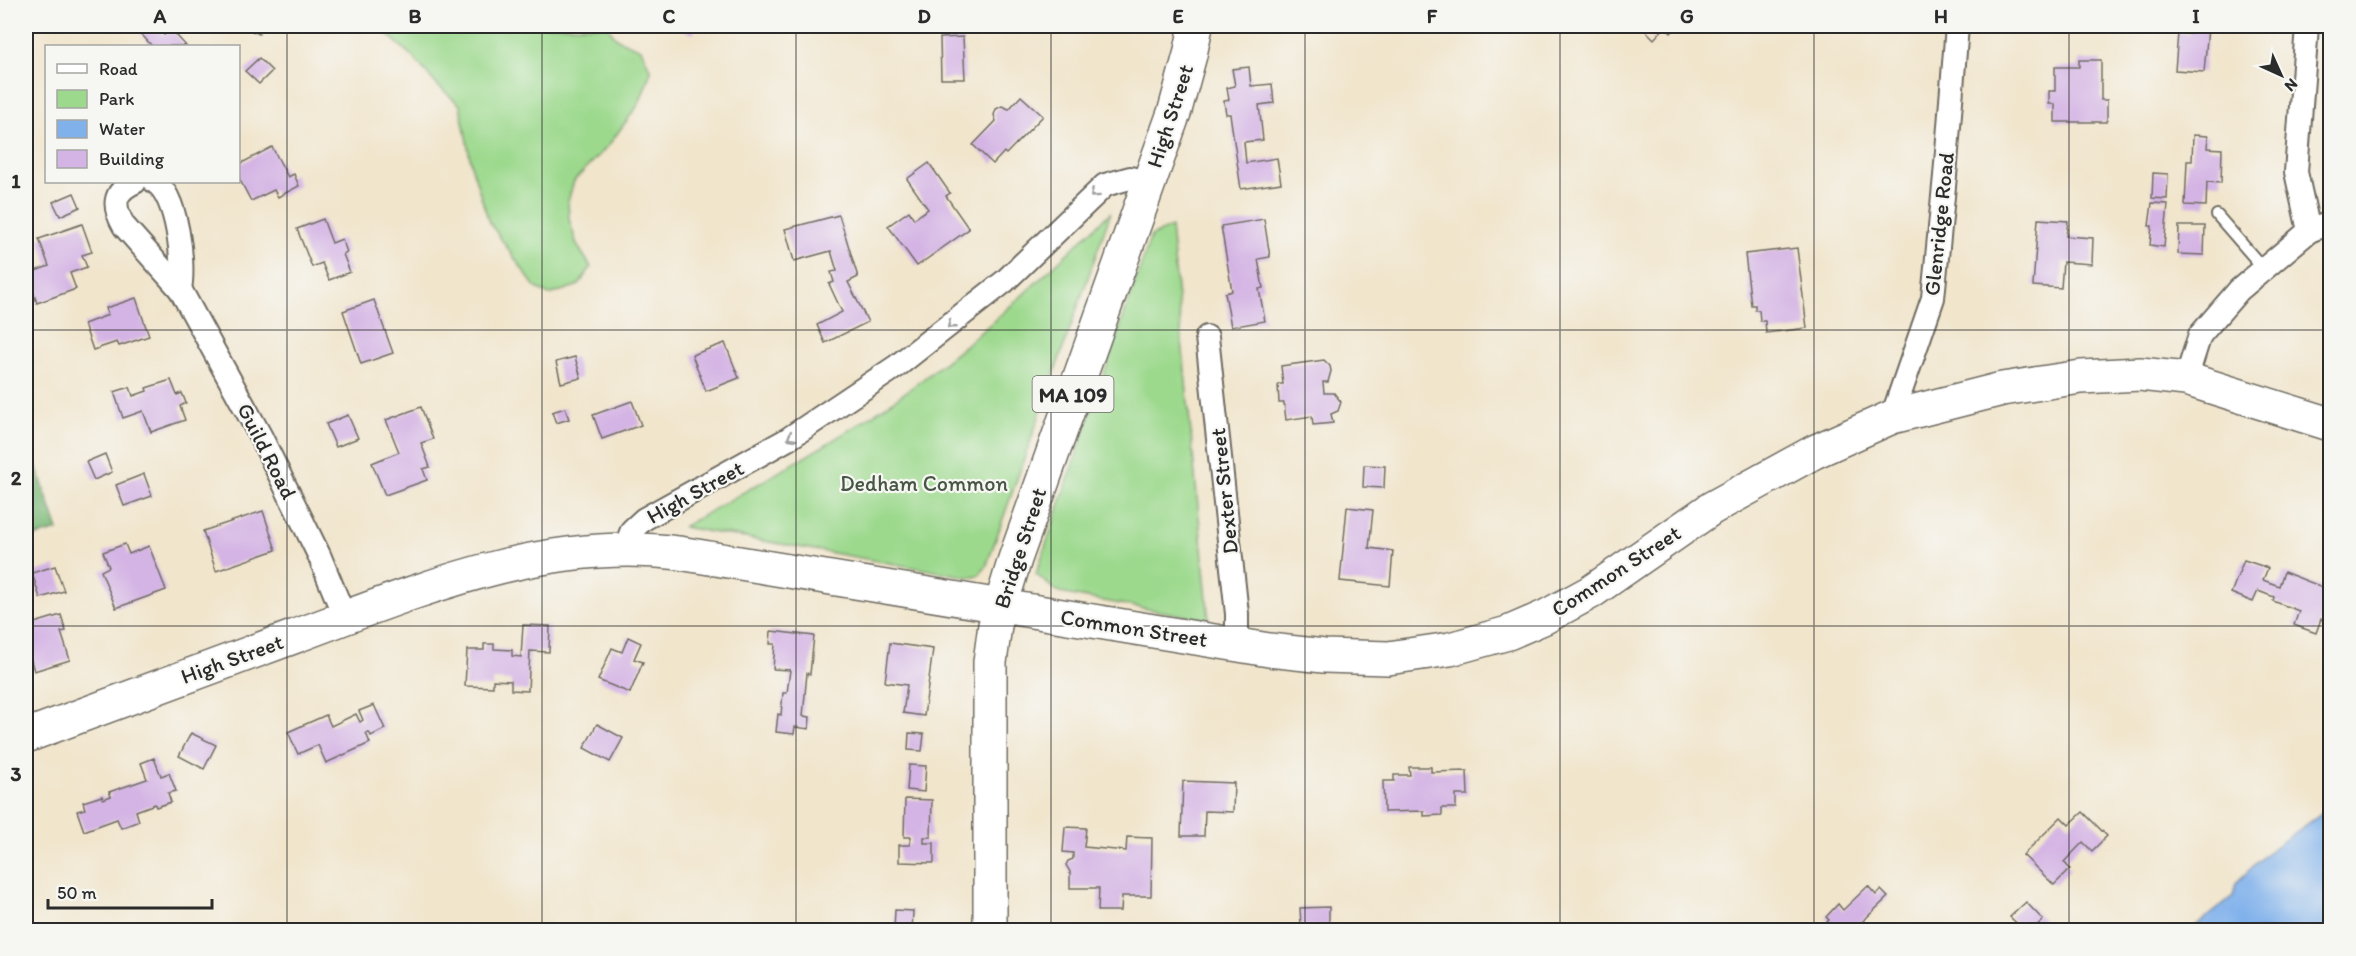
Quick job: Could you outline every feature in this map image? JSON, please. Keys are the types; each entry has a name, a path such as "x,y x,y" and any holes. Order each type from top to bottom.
{"main road":[{"name":"High Street","path":"1148,182 1180,92 1196,26"},
{"name":"Bridge Street","path":"990,930 989,682 992,642 1000,606 1148,182"},
{"name":"Common Street","path":"625,548 679,553 1237,645 1324,656 1388,658 1439,652 1508,633 1565,608 1712,508 1814,452 1892,417 2002,389 2081,376 2140,374 2186,379 2331,424"},
{"name":"High Street","path":"26,736 443,582 562,553 625,548"}],"street":[{"name":"Glenridge Road","path":"1892,417 1933,298 1957,26"},
{"path":"2307,26 2296,172 2309,231"},
{"name":"High Street","path":"625,548 632,530 644,519 813,423 927,344 1005,281 1098,189 1122,179 1130,178 1148,182"},
{"name":"Guild Road","path":"133,183 121,191 117,198 118,216 124,226 180,289 248,411 319,555 345,618"},
{"path":"156,183 165,192 172,212 182,267 180,289"},
{"path":"2186,379 2200,335 2239,290 2309,231 2331,223"},
{"name":"Dexter Street","path":"1207,337 1237,614 1237,645"}],"lane":[{"path":"2217,214 2264,269"}],"green space":[{"path":"378,26 607,26 617,39 641,49 651,71 639,104 608,146 574,181 568,201 569,219 577,245 591,267 579,285 549,295 535,287 489,222 472,168 460,105 437,85 414,58"},
{"name":"Dedham Common","path":"1111,212 986,567 979,575 969,577 683,527 775,475 895,400 948,360 996,319"},
{"name":"Dedham Common","path":"1171,227 1209,620 1065,594 1055,590 1036,574 1151,236"},
{"path":"26,436 58,530 26,539"}],"water":[{"path":"2330,811 2330,930 2190,930 2233,896 2236,883 2269,851 2323,813"}],"building":[{"path":"134,26 156,26 164,35 171,29 185,45 151,45"},
{"path":"241,26 263,26 259,34"},
{"path":"674,26 697,26 693,34"},
{"path":"1678,26 1671,33 1665,27 1654,39 1642,27"},
{"path":"2191,27 2208,28 2204,72 2175,70 2178,33 2190,34"},
{"path":"963,37 965,79 941,79 940,38"},
{"path":"259,58 272,71 259,84 245,71"},
{"path":"2079,60 2101,60 2101,100 2107,100 2107,122 2055,122 2055,104 2049,104 2049,91 2055,91 2055,67 2079,67"},
{"path":"1249,67 1251,86 1272,84 1274,103 1259,105 1263,140 1244,142 1246,163 1277,158 1281,183 1241,189 1230,114 1226,114 1224,101 1229,100 1227,88 1235,86 1232,69"},
{"path":"1021,96 1043,116 993,164 973,145 996,121 994,115 996,109 1002,106 1009,109"},
{"path":"2193,135 2208,136 2207,148 2222,149 2221,183 2207,182 2206,206 2185,205 2187,161 2192,161"},
{"path":"272,147 288,177 294,174 299,186 278,197 274,190 251,201 240,180 240,164"},
{"path":"929,163 950,193 946,196 969,229 917,266 888,226 909,211 914,219 928,209 907,179"},
{"path":"2153,173 2168,174 2167,199 2152,198"},
{"path":"74,193 80,207 60,216 53,202"},
{"path":"2152,203 2168,204 2164,247 2150,245 2152,226 2149,226"},
{"path":"839,215 858,277 848,282 868,322 825,343 817,325 842,312 829,284 834,282 831,272 837,271 831,251 794,261 785,229"},
{"path":"323,219 332,243 342,239 347,252 343,254 350,272 329,280 322,263 312,267 297,229"},
{"path":"1264,219 1270,257 1258,259 1263,288 1259,289 1265,321 1231,327 1225,293 1232,291 1221,226"},
{"path":"2038,219 2068,221 2066,236 2093,238 2092,264 2063,262 2061,288 2033,286"},
{"path":"82,224 92,252 82,255 87,267 70,273 76,289 37,303 27,274 49,266 39,239"},
{"path":"2179,226 2205,226 2204,255 2178,254"},
{"path":"1797,248 1807,328 1766,333 1765,321 1760,321 1759,310 1755,310 1755,305 1751,305 1745,254"},
{"path":"136,298 149,336 119,346 117,342 93,350 84,324 108,315 106,308"},
{"path":"374,300 393,353 361,364 343,311"},
{"path":"725,343 739,378 706,391 692,355"},
{"path":"575,357 581,378 561,383 556,362"},
{"path":"1324,360 1330,366 1331,371 1328,382 1323,382 1324,393 1334,393 1341,402 1338,411 1331,414 1333,423 1313,425 1312,416 1286,420 1284,403 1279,403 1278,384 1283,384 1281,366"},
{"path":"171,380 177,395 182,393 186,403 180,406 185,420 151,432 143,411 123,418 114,392 130,387 133,396 147,391 146,388"},
{"path":"632,401 641,425 602,439 593,415"},
{"path":"421,407 433,439 421,443 430,467 423,469 427,480 385,495 372,463 399,452 386,420"},
{"path":"565,408 569,419 556,423 552,412"},
{"path":"348,415 358,438 336,447 326,424"},
{"path":"105,454 112,472 94,480 86,462"},
{"path":"1364,465 1385,466 1384,488 1363,487"},
{"path":"144,474 152,496 124,506 116,485"},
{"path":"1347,507 1373,510 1369,548 1393,551 1390,586 1340,581"},
{"path":"263,511 276,550 216,571 203,531"},
{"path":"125,544 129,554 149,546 166,590 116,608 101,571 109,567 103,552"},
{"path":"2244,560 2268,568 2263,580 2279,586 2284,572 2330,590 2330,623 2321,619 2316,633 2294,625 2299,611 2273,601 2274,597 2258,591 2253,602 2231,593"},
{"path":"55,566 64,591 40,598 32,573"},
{"path":"61,615 66,631 61,632 70,660 34,671 26,643 26,633 33,631 31,624"},
{"path":"523,625 550,626 549,652 530,651 528,691 511,690 511,681 493,680 493,687 465,686 467,650 484,650 484,644 494,644 494,649 512,650 512,656 521,657"},
{"path":"771,631 814,636 810,674 807,673 803,716 810,717 809,729 795,727 794,734 776,732 778,714 781,715 783,693 787,693 790,670 773,669 775,644 770,644"},
{"path":"628,637 641,643 634,659 643,662 630,693 598,680 612,648 622,652"},
{"path":"890,643 933,649 924,716 903,713 907,685 885,682"},
{"path":"374,705 385,729 371,736 369,732 366,733 370,743 326,763 318,745 298,754 288,732 326,715 331,726 356,714 360,722 363,720 359,711"},
{"path":"597,724 623,738 610,762 584,748"},
{"path":"191,733 216,745 204,769 179,756"},
{"path":"909,733 924,734 922,751 908,750"},
{"path":"154,758 161,776 169,773 176,791 168,793 171,802 156,807 155,804 136,811 139,821 121,828 117,819 84,831 77,811 85,809 83,802 102,796 103,799 111,796 109,792 147,779 141,763"},
{"path":"909,765 926,766 924,792 907,790"},
{"path":"1409,767 1431,767 1431,772 1467,771 1468,795 1456,795 1456,808 1442,808 1442,815 1424,816 1424,811 1384,812 1383,781 1394,781 1394,775 1410,775"},
{"path":"1183,781 1234,783 1233,812 1205,811 1204,836 1181,836"},
{"path":"905,799 932,800 931,837 924,837 924,843 934,843 934,863 899,862 899,845 910,845 911,837 904,837"},
{"path":"2083,812 2107,836 2092,851 2083,842 2064,862 2070,869 2054,885 2023,855 2061,817 2069,825"},
{"path":"1065,827 1086,828 1084,847 1126,851 1127,837 1152,838 1151,896 1122,896 1121,911 1098,911 1099,888 1070,888 1070,872 1066,865 1073,859 1073,853 1063,852"},
{"path":"1868,886 1876,895 1881,890 1888,897 1862,922 1870,930 1819,930 1829,920 1826,917 1838,904 1843,910"},
{"path":"2026,902 2043,920 2032,930 2024,930 2010,917"},
{"path":"1329,907 1329,926 1301,926 1300,908"},
{"path":"895,910 913,911 912,930 894,930"}]}
